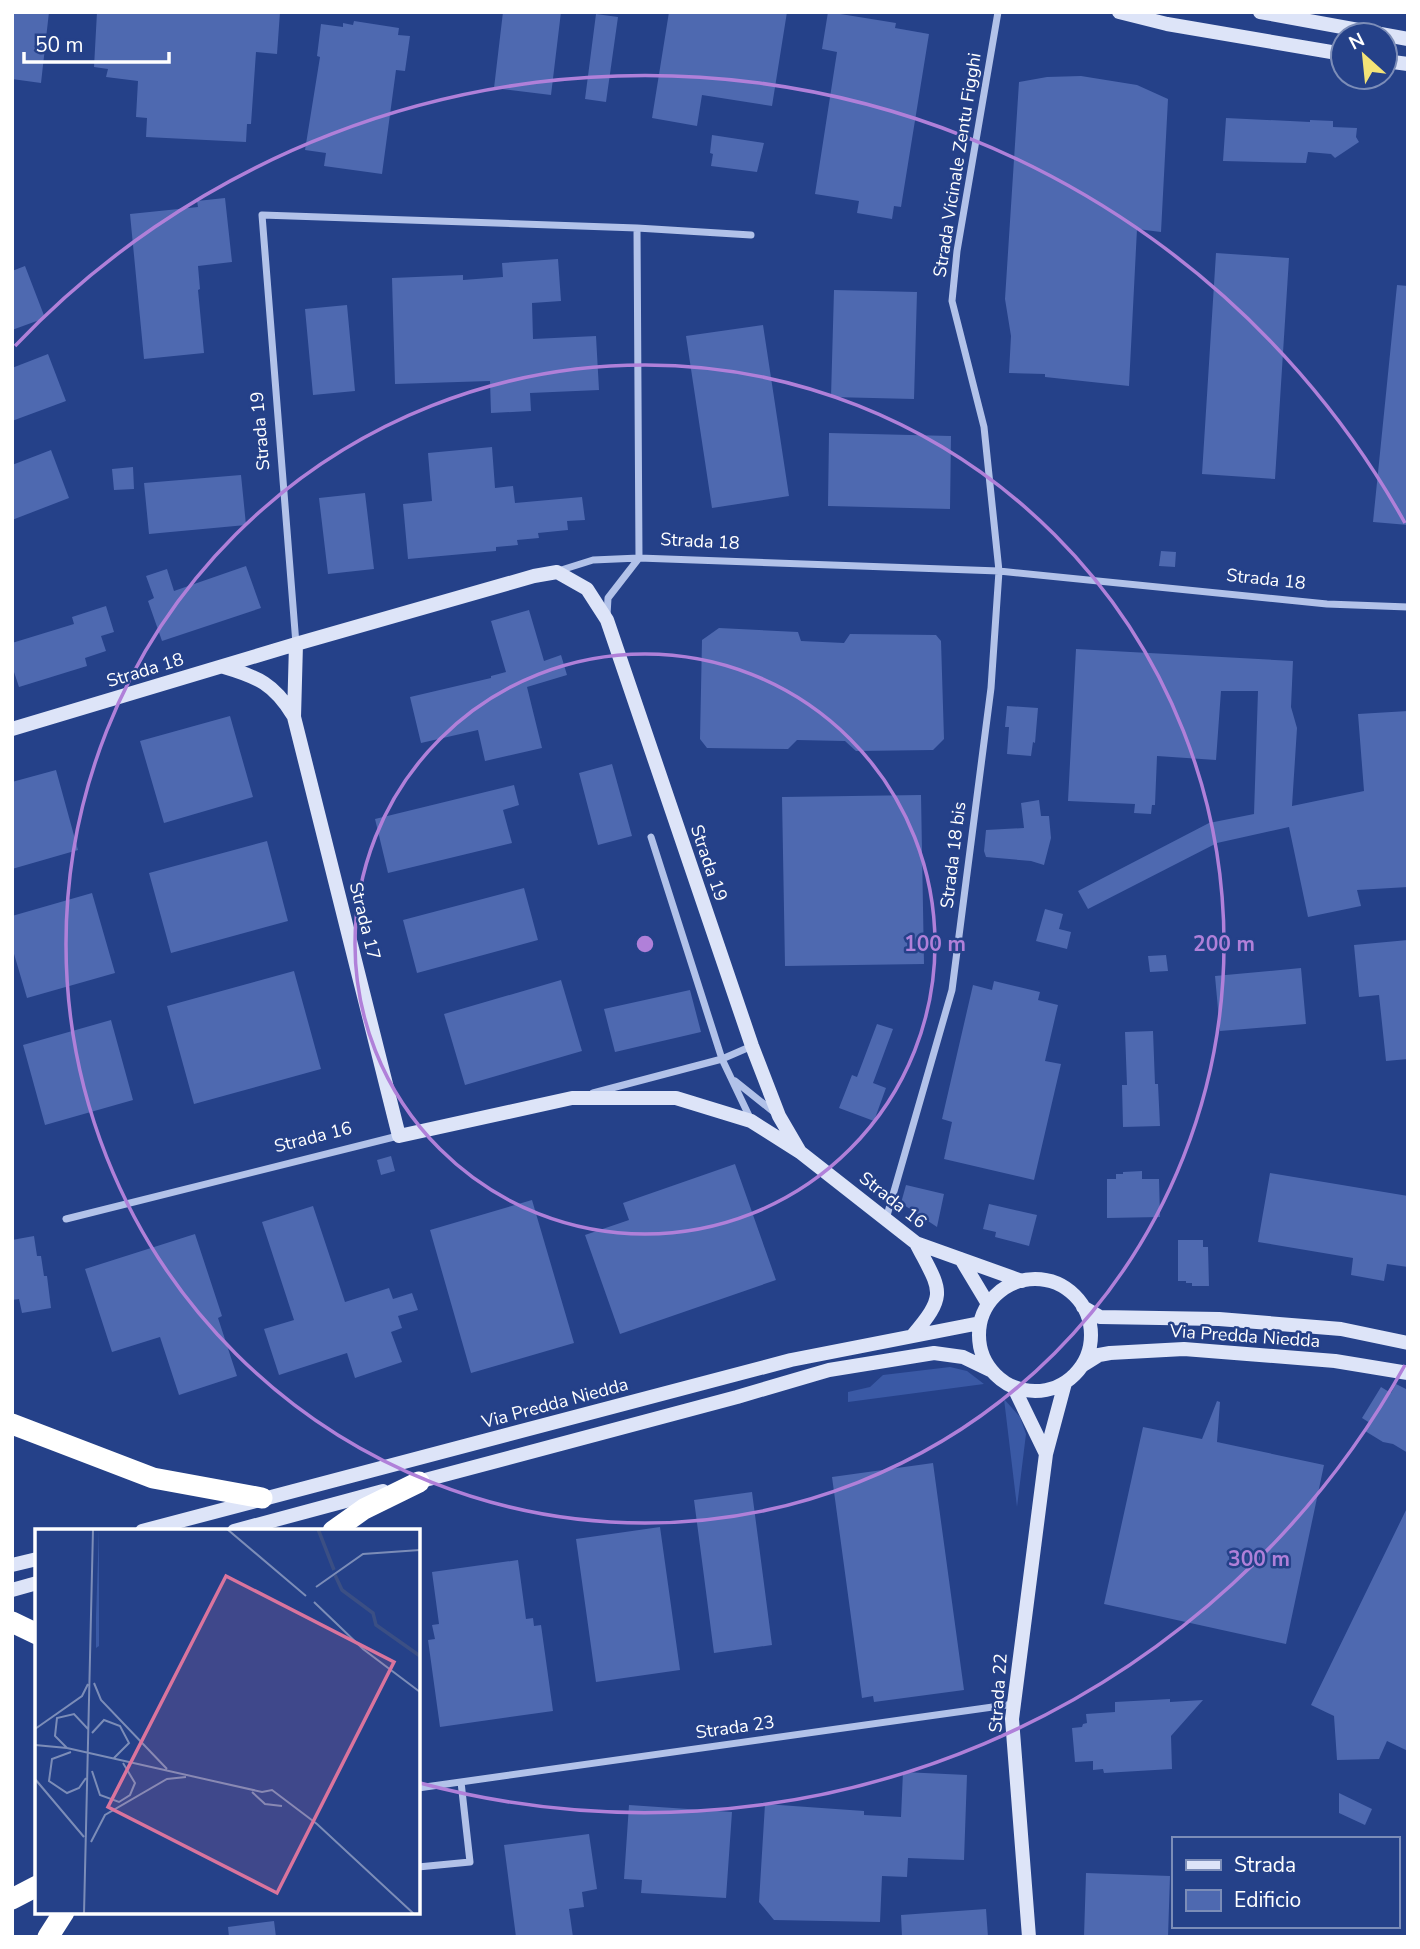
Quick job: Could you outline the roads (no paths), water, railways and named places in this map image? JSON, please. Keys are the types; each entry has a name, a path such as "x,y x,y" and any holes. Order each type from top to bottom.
{"highway":[{"path":"12,1424 153,1478 262,1498"},
{"path":"336,1529 364,1509 419,1482"},
{"path":"12,1622 35,1633"},
{"path":"12,1899 35,1887"},
{"path":"48,1937 63,1914"}],"main road":[{"path":"1119,12 1167,24 1329,52"},
{"path":"1261,12 1408,39"},
{"name":"Strada 18","path":"12,729 296,644 534,576 557,572"},
{"name":"Strada 19","path":"557,572 587,589 607,620 752,1046 779,1116 800,1152"},
{"name":"Strada 17","path":"296,644 294,717 399,1136"},
{"name":"Strada 17","path":"223,667 265,682 282,697 294,717"},
{"name":"Strada 16","path":"399,1136 572,1098 676,1098 751,1121 800,1152 916,1243 1022,1281"},
{"path":"913,1335 933,1311 938,1296 935,1282 916,1243"},
{"path":"961,1259 988,1304"},
{"path":"1037,1279 1066,1289 1083,1307 1091,1330 1091,1342 1083,1365 1065,1383 1053,1389 1040,1391 1014,1388 1005,1384 990,1370 982,1356 978,1339 980,1323 988,1304 1009,1286 1022,1281 1037,1279"},
{"name":"Via Predda Niedda","path":"1083,1307 1100,1317 1219,1319 1341,1329 1408,1343"},
{"name":"Via Predda Niedda","path":"149,1529 791,1360 980,1323"},
{"name":"Via Predda Niedda","path":"1083,1365 1099,1355 1123,1351 1184,1349 1335,1361 1408,1373"},
{"path":"242,1529 829,1370 934,1353 963,1357 990,1370"},
{"name":"Strada 22","path":"1028,1937 1012,1719 1046,1454 1065,1383"},
{"path":"1014,1388 1046,1454"},
{"path":"12,1565 35,1559"},
{"path":"12,1590 35,1584"}],"street":[{"name":"Strada Vicinale Zentu Figghi","path":"998,12 957,251 952,301 984,427 999,571"},
{"name":"Strada 19","path":"296,644 262,215 637,228"},
{"path":"607,620 608,598 639,558 637,228 751,235"},
{"name":"Strada 18","path":"557,572 593,560 639,558 999,571 1328,604 1408,607"},
{"name":"Strada 18 bis","path":"886,1219 952,990 991,688 999,571"},
{"path":"651,837 722,1059 751,1121"},
{"name":"Strada 16","path":"572,1098 722,1059 752,1046"},
{"name":"Strada 19","path":"731,1079 779,1116"},
{"name":"Strada 16","path":"66,1219 399,1136"},
{"name":"Strada 23","path":"420,1788 1014,1704"},
{"path":"420,1867 470,1862 461,1782"}]}
